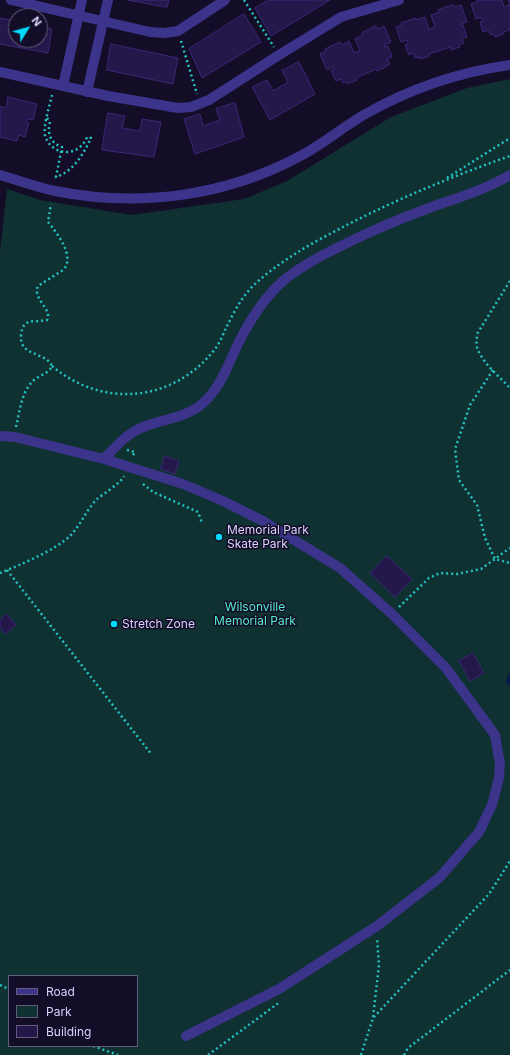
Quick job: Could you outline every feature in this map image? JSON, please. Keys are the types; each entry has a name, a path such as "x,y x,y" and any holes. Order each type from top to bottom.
{"street":[{"path":"11,0 150,32 164,33 178,31 225,0"},
{"path":"63,86 82,0"},
{"path":"87,92 108,0"},
{"path":"0,72 108,96 178,108 191,107 209,100 341,17 399,0"},
{"path":"0,175 54,190 118,199 172,197 204,192 244,181 276,169 306,153 373,110 415,91 448,79 486,69 510,65"},
{"path":"104,459 122,440 133,432 146,426 187,413 202,405 222,380 239,341 253,317 282,282 294,272 320,256 374,230 402,218 486,188 510,175"},
{"path":"0,436 15,437 127,465 183,484 223,501 263,521 340,568 392,614 446,668 495,735 500,764 499,778 492,805 479,832 439,878 377,926 279,989 186,1036"}],"path":[{"path":"244,0 279,55"},
{"path":"178,31 200,104"},
{"path":"53,92 47,118 50,122 48,130 49,135 56,145 62,147 61,152 56,177 63,175 78,161 91,138 87,137 83,144 71,152 61,152"},
{"path":"442,181 510,138"},
{"path":"51,204 48,222 63,244 68,260 66,268 38,286 36,290 37,294 48,314 48,318 46,320 28,322 24,324 21,331 22,346 50,361 52,366 74,382 98,391 135,394 171,385 187,376 206,360 216,348 230,319 252,287 282,263 315,242 372,212 442,181 510,156"},
{"path":"510,280 478,334 477,348 486,363 510,388"},
{"path":"18,421 24,394 35,380 50,370 52,366"},
{"path":"492,370 470,405 455,449 459,480 477,505 484,538 495,559 510,563"},
{"path":"16,427 23,428"},
{"path":"0,573 48,550 69,536 78,527 85,513 91,506 122,480 127,465 135,452 115,447"},
{"path":"122,480 128,480"},
{"path":"141,482 153,492 198,512 202,523"},
{"path":"392,614 429,578 440,573 457,574 481,569 510,548"},
{"path":"7,570 152,755"},
{"path":"373,1018 489,894 510,861"},
{"path":"361,1055 373,1018 379,965 377,926"},
{"path":"404,1055 408,1048 510,970"},
{"path":"96,1047 118,1055"}],"green space":[{"name":"Wilsonville Memorial Park","path":"510,79 510,1055 0,1055 0,252 7,189 40,200 132,215 244,199 287,181 391,117 467,88"}],"building":[{"path":"128,0 169,0 167,7"},
{"path":"269,0 330,0 271,36 255,8"},
{"path":"477,0 502,0 504,7 510,5 510,30 495,37 494,34 490,35 488,30 483,32 480,22 483,21 481,17 476,19 471,4 477,2"},
{"path":"454,5 455,7 461,5 467,22 461,24 461,26 463,25 467,37 462,38 464,43 459,45 460,47 451,50 450,47 429,54 429,56 420,59 420,57 415,58 414,53 409,55 405,45 408,44 407,40 401,42 396,27 402,25 401,23 416,18 416,20 425,17 429,29 435,27 431,15 439,12 438,10"},
{"path":"244,14 261,42 202,78 189,49"},
{"path":"0,18 8,20 8,46 0,44"},
{"path":"376,26 378,29 384,26 391,42 384,45 385,47 388,46 392,57 387,59 390,64 377,71 376,69 356,78 357,80 348,84 347,82 343,83 341,79 336,81 331,71 334,70 333,67 327,70 320,54 326,51 325,49 340,42 342,45 349,41 354,53 360,51 355,39 363,35 362,33"},
{"path":"48,28 52,29 48,53 21,48 48,48"},
{"path":"111,44 178,58 173,84 107,70"},
{"path":"299,62 315,94 270,120 252,87 267,80 273,91 288,82 282,71"},
{"path":"8,97 37,104 33,120 27,119 26,122 29,123 25,137 19,135 17,141 0,137 0,106 6,108"},
{"path":"235,103 244,137 195,154 184,119 200,114 203,126 220,120 216,109"},
{"path":"108,113 125,116 122,128 140,131 142,119 161,122 154,157 102,150"},
{"path":"165,456 179,461 175,474 161,469"},
{"path":"387,556 412,579 395,597 370,573"},
{"path":"7,614 16,625 5,634 0,628 0,620"},
{"path":"473,653 484,673 470,681 459,661"}],"waterway":[{"path":"510,675 508,682 510,684"}],"place":[{"name":"Memorial Park Skate Park","path":"219,537"},
{"name":"Stretch Zone","path":"114,624"}]}
